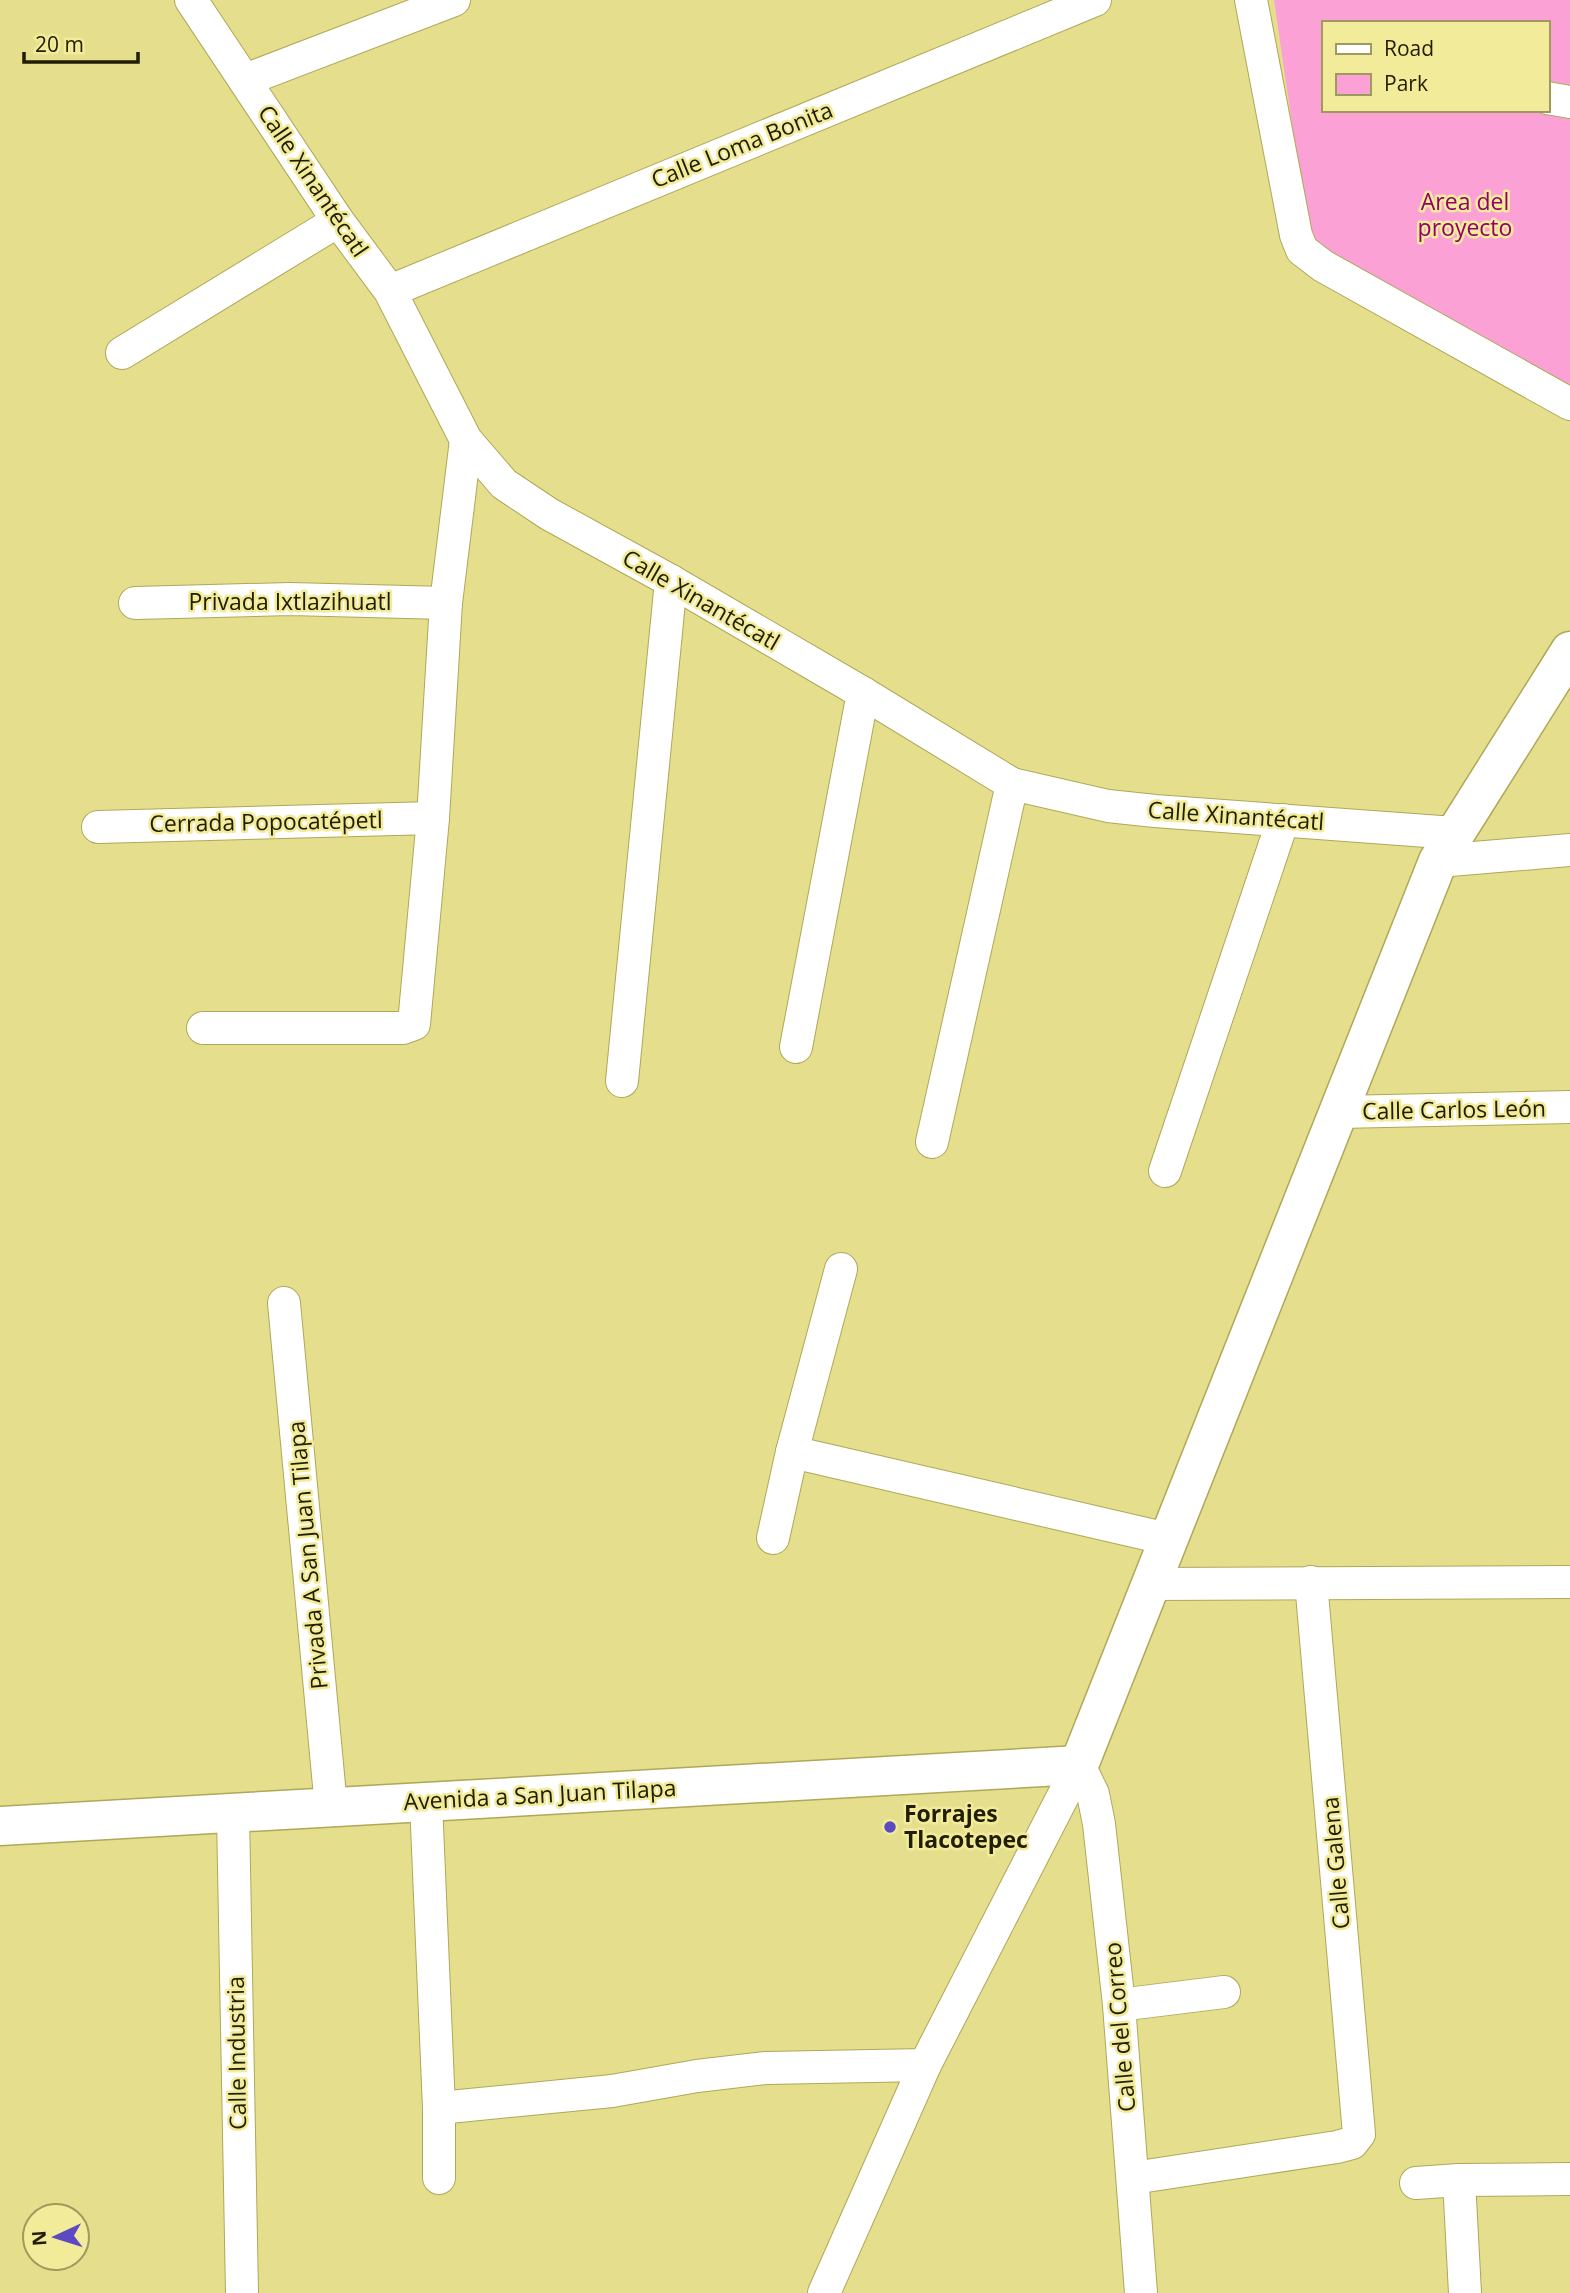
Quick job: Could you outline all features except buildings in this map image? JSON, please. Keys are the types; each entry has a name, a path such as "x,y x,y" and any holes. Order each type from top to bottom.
{"main road":[{"path":"1079,1765 1446,847 1570,651"},
{"name":"Avenida a San Juan Tilapa","path":"0,1826 1079,1765"}],"street":[{"name":"Calle Xinantécatl","path":"191,0 338,221 390,291 466,440 505,484 549,514 863,693 1012,784 1108,806 1283,820 1446,847 1570,850"},
{"path":"245,80 454,0"},
{"name":"Calle Loma Bonita","path":"390,291 1095,0"},
{"path":"1251,0 1296,235 1302,250 1322,266 1570,404"},
{"path":"1549,98 1570,102"},
{"path":"122,353 338,221"},
{"path":"203,1028 403,1028 414,1024 433,818 446,603 466,440"},
{"path":"622,1081 671,582"},
{"name":"Privada Ixtlazihuatl","path":"135,603 290,599 446,603"},
{"path":"796,1047 863,693"},
{"path":"932,1142 1012,784"},
{"name":"Cerrada Popocatépetl","path":"98,827 433,818"},
{"path":"1165,1171 1283,820"},
{"name":"Calle Carlos León","path":"1339,1112 1570,1107"},
{"path":"773,1538 841,1269"},
{"name":"Privada A San Juan Tilapa","path":"284,1303 331,1807"},
{"path":"793,1452 1168,1539"},
{"name":"Calle Galena","path":"1133,2178 1352,2143 1359,2134 1311,1582"},
{"path":"1150,1584 1570,1582"},
{"path":"824,2293 925,2065 1079,1765"},
{"name":"Calle del Correo","path":"1079,1765 1093,1794 1098,1824 1119,2005 1141,2293"},
{"path":"426,1802 439,2108 439,2178"},
{"name":"Calle Industria","path":"233,1814 242,2293"},
{"path":"1119,2005 1224,1993"},
{"path":"439,2108 612,2091 697,2076 766,2068 925,2065"},
{"path":"1416,2183 1570,2179"},
{"path":"1459,2180 1465,2293"}],"green space":[{"name":"Area del proyecto","path":"1274,0 1570,0 1570,398 1310,247"}],"place":[{"name":"Forrajes Tlacotepec","path":"890,1827"}]}
